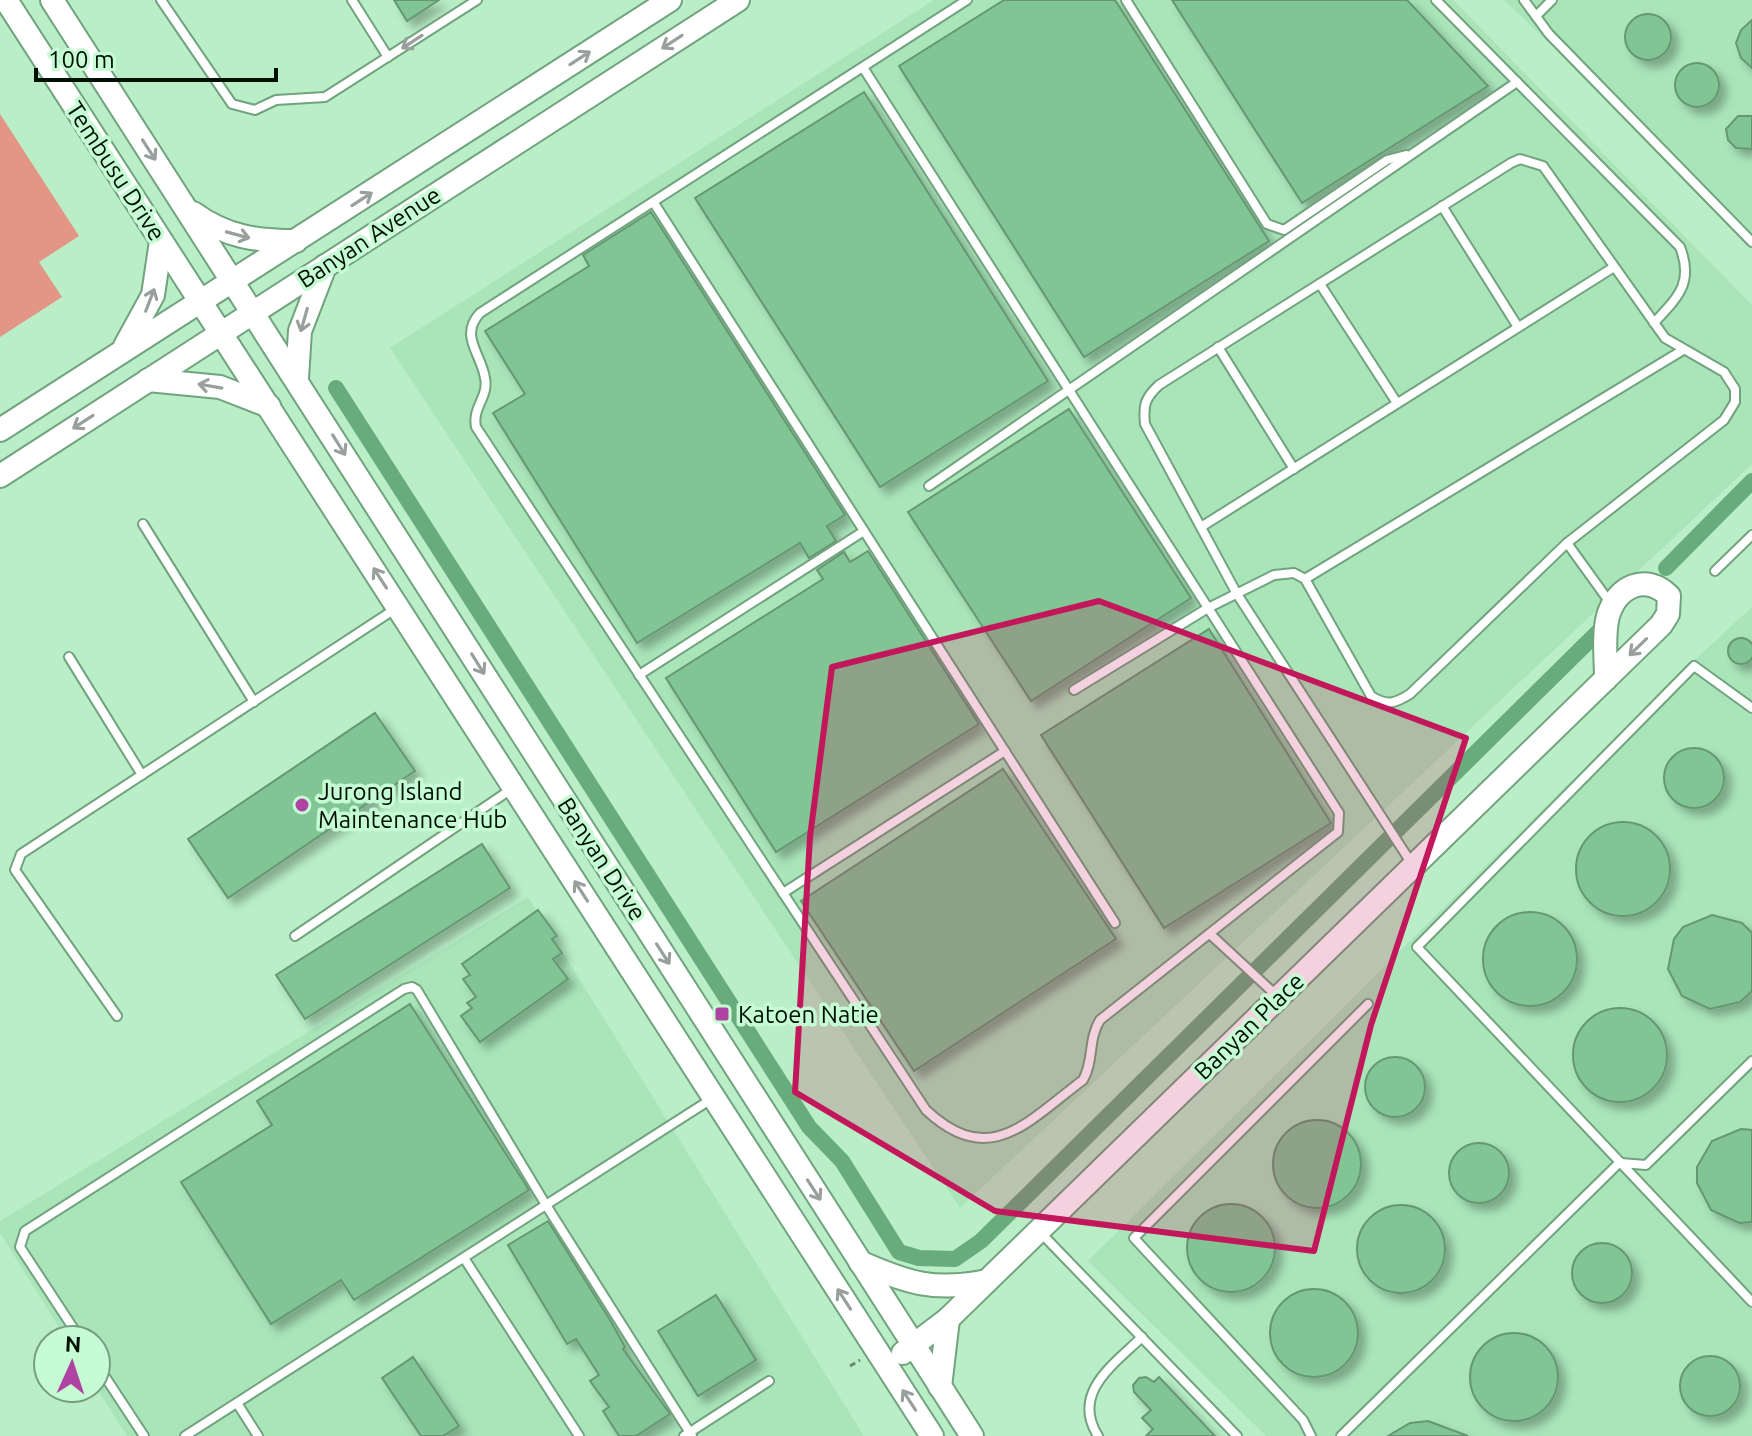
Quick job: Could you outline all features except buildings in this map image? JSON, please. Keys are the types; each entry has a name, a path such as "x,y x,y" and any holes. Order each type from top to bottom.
{"street":[{"name":"Tembusu Drive","path":"6,0 200,302"},
{"name":"Tembusu Drive","path":"52,0 234,282"},
{"name":"Banyan Avenue","path":"0,430 670,0"},
{"name":"Banyan Avenue","path":"0,476 738,0"},
{"path":"186,207 210,225 233,236 297,241"},
{"path":"120,353 153,295 161,241"},
{"path":"297,379 300,331 326,265"},
{"name":"Banyan Drive","path":"234,282 972,1436"},
{"name":"Banyan Drive","path":"200,302 932,1436"},
{"path":"148,380 220,387 269,406"},
{"name":"Banyan Place","path":"886,1365 948,1319 988,1281 1271,991 1408,858 1606,679 1661,625 1668,614 1669,596 1652,583 1642,582 1634,585 1613,606"},
{"path":"1606,679 1608,617 1613,606"},
{"path":"860,1262 901,1280 935,1287 988,1281"},
{"path":"940,1387 948,1319"}],"lane":[{"path":"161,0 232,104 255,110 276,100 325,97 477,0"},
{"path":"352,0 388,57"},
{"path":"864,69 1339,813 1341,823 1338,832 1100,1020 1094,1031 1089,1068 1083,1080 1008,1136 978,1139 953,1132 926,1110 476,427 474,417 486,391 486,381 469,334 471,323 480,313 967,0"},
{"path":"1126,0 1273,229 1284,230 1387,160 1413,153"},
{"path":"1436,0 1680,247 1687,265 1686,277 1679,296 1654,323"},
{"path":"1524,0 1549,34 1752,242"},
{"path":"1536,16 1552,0"},
{"path":"929,486 1517,82"},
{"path":"1074,690 1208,608 1237,594 1283,572 1305,579 1371,696 1384,704 1396,703 1410,694 1567,543 1724,420 1735,402 1735,389 1724,372 1665,338 1543,166 1531,160 1520,159 1511,163 1159,385 1147,396 1143,408 1145,424 1237,594 1408,858"},
{"path":"654,203 1115,923"},
{"path":"1442,206 1518,327"},
{"path":"1201,527 1614,267"},
{"path":"1320,284 1397,403"},
{"path":"1218,347 1294,469"},
{"path":"1305,579 1683,350"},
{"path":"143,524 254,702"},
{"path":"639,675 864,531"},
{"path":"1715,571 1752,536"},
{"path":"1567,543 1613,606"},
{"path":"117,1016 15,870 15,863 21,854 398,607"},
{"path":"69,657 142,775"},
{"path":"1752,708 1694,666 1417,947 1752,1302"},
{"path":"783,893 1005,751"},
{"path":"295,936 515,787"},
{"path":"1210,934 1271,991"},
{"path":"71,1324 20,1247 25,1231 404,989 417,990 689,1435 769,1381"},
{"path":"1311,1436 1303,1420 1134,1238 1368,1004"},
{"path":"1620,1162 1646,1165 1752,1061"},
{"path":"185,1436 714,1098"},
{"path":"1341,1436 1620,1162"},
{"path":"1039,1231 1237,1436"},
{"path":"464,1258 579,1436"},
{"path":"1098,1436 1088,1409 1089,1396 1096,1383 1142,1337"},
{"path":"112,1387 144,1436"},
{"path":"237,1403 258,1436"}],"highlighted area":[{"path":"1099,601 1466,738 1371,1025 1314,1251 995,1211 795,1092 810,837 832,667"}],"shaded area":[{"path":"934,0 1453,0 1752,305 1752,464 960,1208 390,348"},
{"path":"1504,0 1752,0 1752,235"},
{"path":"0,114 79,236 39,262 62,297 0,337"},
{"path":"1752,607 1752,1436 1266,1436 1088,1261 1669,684"},
{"path":"528,897 864,1436 127,1436 107,1404 112,1404 112,1324 57,1324 0,1233 0,1221"}],"waterway":[{"path":"336,388 809,1127 842,1161 899,1252 919,1258 955,1259 981,1241 1599,631"},
{"path":"1666,568 1752,481"}],"place":[{"name":"Jurong Island Maintenance Hub","path":"302,805"},
{"name":"Katoen Natie","path":"722,1014"}]}
